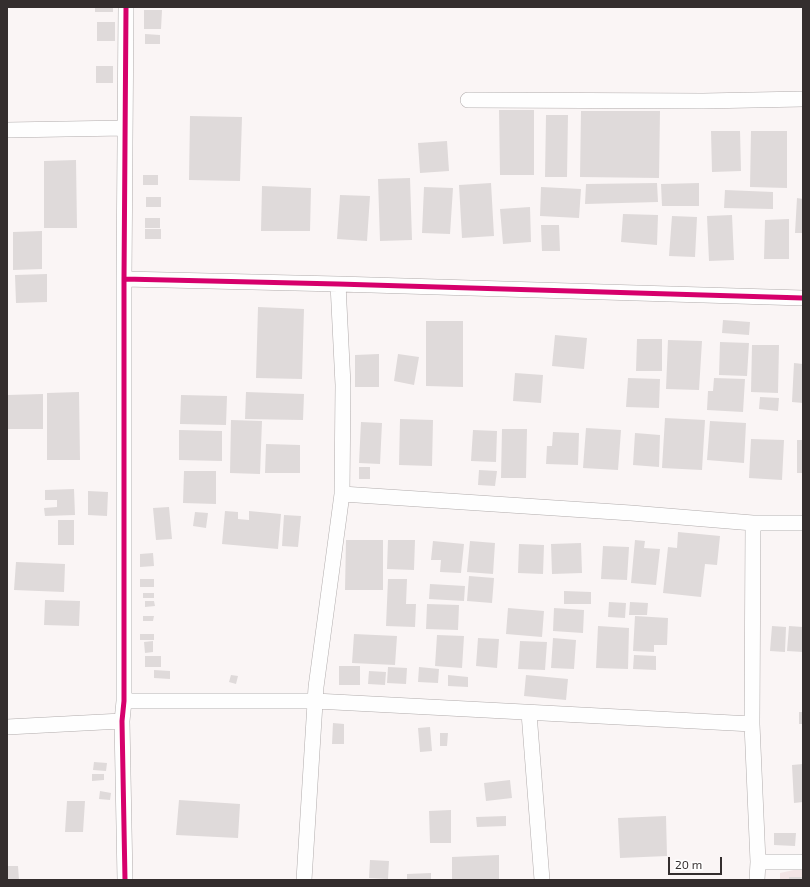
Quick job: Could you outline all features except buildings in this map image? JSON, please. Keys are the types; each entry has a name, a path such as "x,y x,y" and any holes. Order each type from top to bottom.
{"street":[{"path":"125,880 122,721 124,701 124,279 126,7"},
{"path":"468,100 703,101 803,98"},
{"path":"7,130 125,128"},
{"path":"124,279 803,298"},
{"path":"304,880 318,670 342,494 344,385 338,284"},
{"path":"342,494 631,513 753,523 803,523"},
{"path":"753,523 752,724 758,862 756,880"},
{"path":"124,701 316,701 752,724"},
{"path":"529,713 542,880"},
{"path":"7,727 122,721"},
{"path":"758,862 803,862"}],"shaded area":[{"path":"803,868 803,880 780,880 780,873"}],"cycle path":[{"path":"125,880 122,721 124,701 124,279 126,7"},
{"path":"124,279 803,298"}]}
